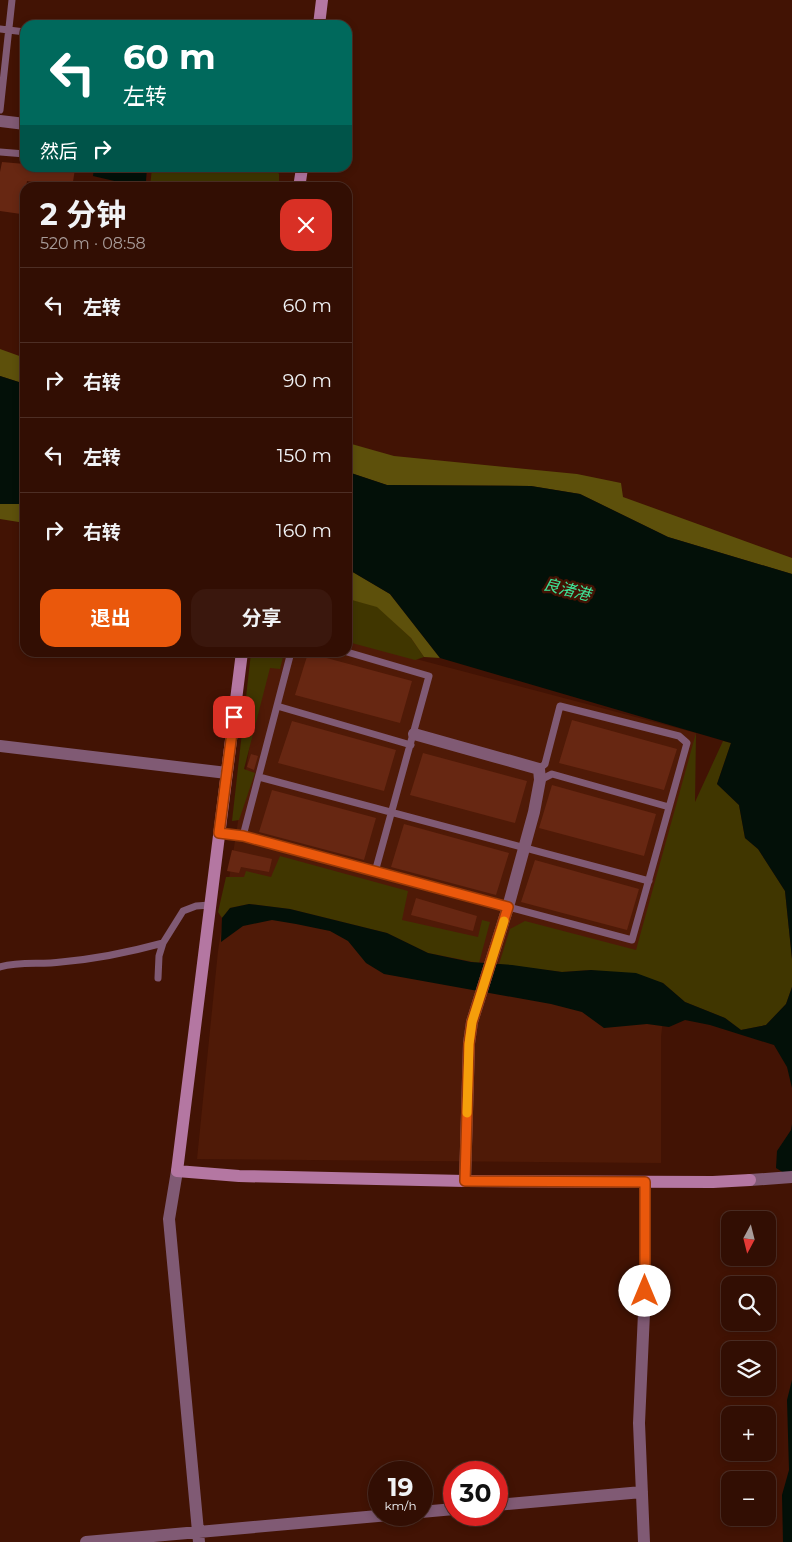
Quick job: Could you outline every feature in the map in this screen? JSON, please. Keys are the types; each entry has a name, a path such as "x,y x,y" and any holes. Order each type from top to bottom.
{"street":[{"path":"320,20 322,0"},
{"path":"0,121 20,123"},
{"path":"199,1537 169,1219 177,1171 241,657"},
{"path":"412,740 539,774 534,812 525,847 472,1022 469,1044 465,1181"},
{"path":"0,746 227,773"},
{"path":"177,1171 239,1176 465,1181 713,1182 792,1177"},
{"path":"644,1542 638,1423 645,1291 645,1182"},
{"path":"508,1504 642,1492"},
{"path":"86,1542 199,1537 368,1517"}],"lane":[{"path":"0,110 12,0"},
{"path":"0,30 20,31"},
{"path":"0,152 20,154"},
{"path":"352,653 429,676 375,872"},
{"path":"243,836 290,657"},
{"path":"277,706 412,740"},
{"path":"219,833 243,836 632,940 687,743 679,736 560,706 545,764 539,774"},
{"path":"539,774 552,774 669,807"},
{"path":"259,777 649,881"},
{"path":"158,978 159,956 163,943 183,911 196,906 210,905"},
{"path":"0,967 10,964 60,963 132,951 163,943"}],"shaded area":[{"path":"152,172 278,172 279,174 279,182 151,182"},
{"path":"0,349 20,356 20,382 0,376"},
{"path":"352,444 394,456 577,474 621,483 623,497 792,558 792,574 668,537 580,494 531,486 387,485 352,473"},
{"path":"0,504 20,504 20,522 0,519"},
{"path":"352,572 390,594 440,658 424,657 411,638 377,607 352,600"},
{"path":"352,600 377,606 411,638 424,657 415,660 352,643"},
{"path":"352,642 696,733 661,1037 661,1163 197,1159 218,951 263,657 352,657"},
{"path":"251,657 283,657 280,669 270,668 244,769 255,773 239,820 232,821"},
{"path":"696,733 695,802 723,741 731,743 717,784 739,805 745,838 758,849 785,891 792,959 792,987 786,1004 766,1025 741,1030 725,1018 685,1002 663,983 591,970 562,972 499,964 510,929 525,921 636,950"},
{"path":"280,856 408,891 402,920 478,937 482,920 490,922 479,963 428,953 387,933 290,909 249,904 230,908 222,918 218,912 226,877 244,877 246,871 271,877"}],"water":[{"path":"94,172 147,172 145,182 119,182 93,176"},
{"path":"0,376 20,382 20,504 0,504"},
{"name":"良渚港","path":"352,473 387,485 531,486 580,494 668,537 792,574 792,959 785,891 758,849 745,838 739,805 717,784 731,743 440,658 390,594 352,572"},
{"path":"249,904 290,909 387,933 428,953 471,962 562,972 591,970 636,973 663,983 685,1002 725,1018 741,1030 766,1025 786,1004 792,987 792,1088 787,1067 774,1045 710,1025 685,1020 669,1027 647,1024 604,1028 582,1012 551,1004 384,974 366,963 348,941 330,931 296,924 272,920 243,926 221,942 222,918 230,908"},
{"path":"792,1124 792,1178 776,1168 777,1151 791,1130"},
{"path":"792,1380 792,1542 783,1542 782,1495 789,1470 787,1400"}],"building":[{"path":"2,162 20,164 20,172 75,172 73,182 20,182 20,214 0,211 0,172"},
{"path":"307,657 323,657 412,681 400,723 295,695"},
{"path":"572,720 677,749 664,790 559,763"},
{"path":"292,721 396,750 384,791 278,763"},
{"path":"423,753 527,781 515,823 410,795"},
{"path":"251,754 258,756 254,770 247,767"},
{"path":"552,785 656,814 644,856 539,828"},
{"path":"272,790 376,818 364,860 259,832"},
{"path":"404,824 509,853 496,895 391,867"},
{"path":"232,850 272,859 269,872 241,867 239,873 227,871"},
{"path":"535,860 639,889 627,930 521,902"},
{"path":"416,898 477,916 473,931 411,915"}],"slow traffic":[{"path":"467,1113 469,1044 472,1022 504,921"}],"route":[{"path":"234,717 219,833 243,836 508,907 472,1022 469,1044 465,1181 645,1182 645,1291"}]}
